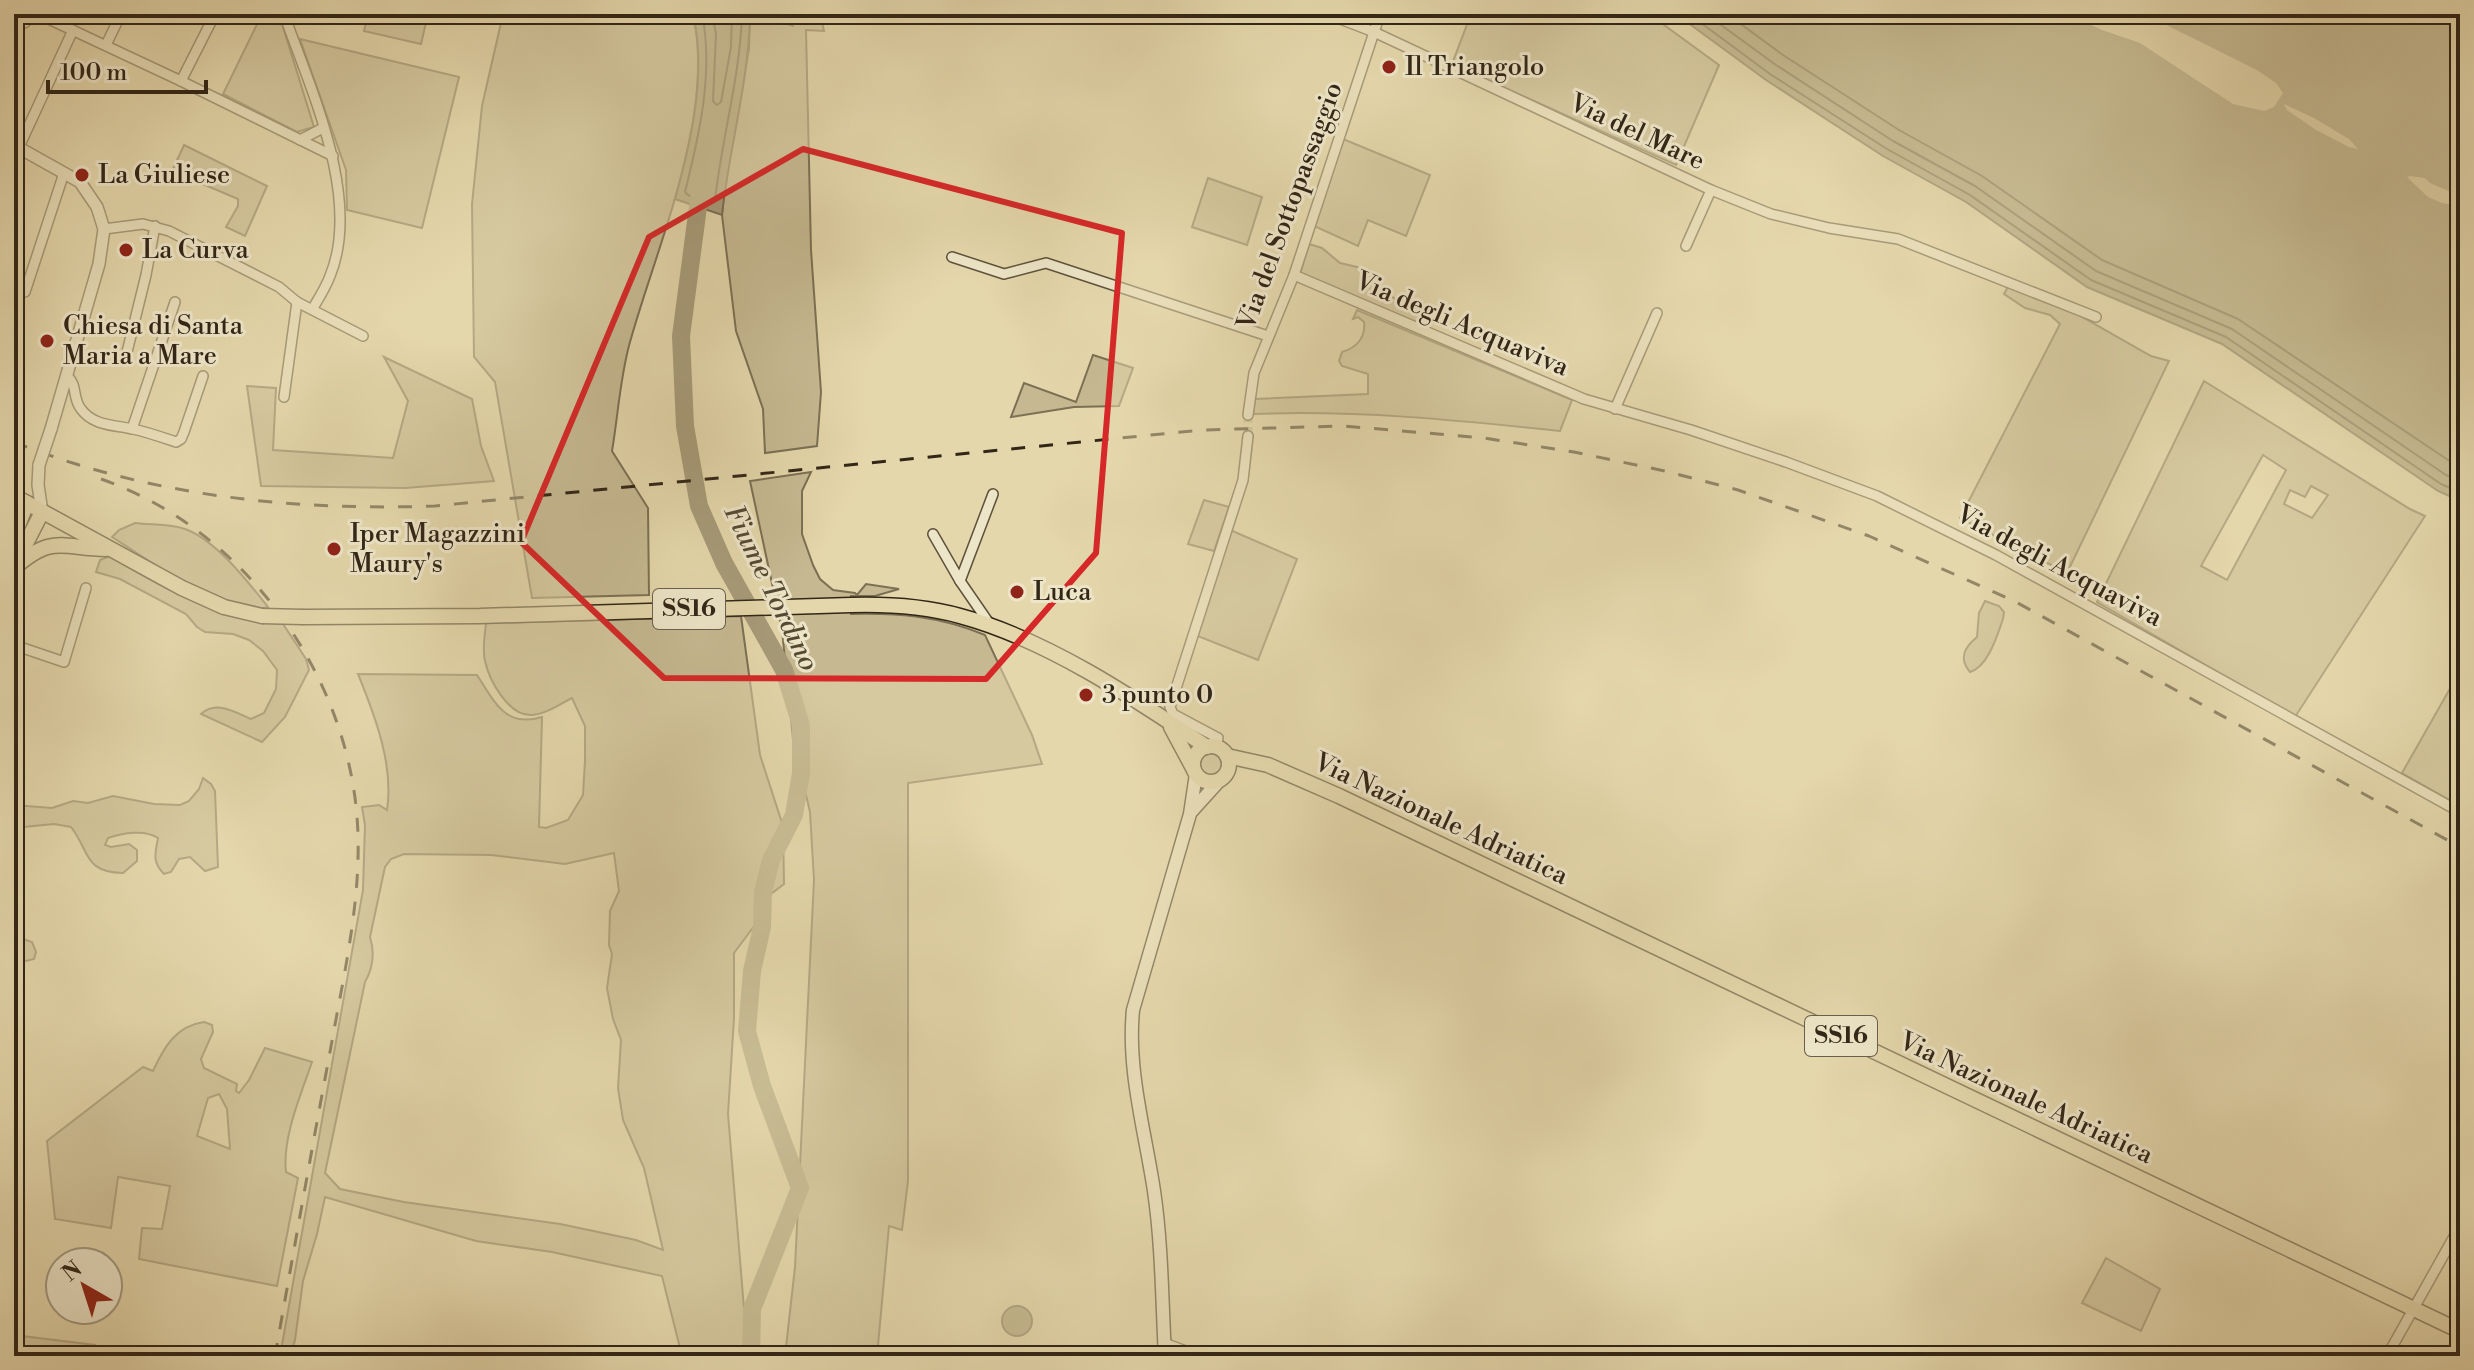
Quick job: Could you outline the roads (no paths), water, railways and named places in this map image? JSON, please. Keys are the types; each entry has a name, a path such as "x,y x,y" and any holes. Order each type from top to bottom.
{"main road":[{"path":"14,536 20,500"},
{"name":"SS16","path":"20,500 111,549"},
{"path":"14,567 42,512"},
{"path":"14,567 53,544 111,549"},
{"name":"Via Nazionale Adriatica","path":"111,549 224,607 262,616 527,614 851,605 911,606 984,624 1060,657 1217,750 1268,765 1339,796 2460,1331"},
{"name":"Via Nazionale Adriatica","path":"1167,720 1194,771"},
{"path":"1165,1350 1154,1195 1134,1073 1131,1036 1133,1010 1190,814 1196,755 1217,750 1229,766 1190,814"},
{"path":"1194,771 1209,782 1268,765"}],"street":[{"path":"106,45 121,14"},
{"path":"181,81 215,14"},
{"path":"284,14 337,173 339,233 331,274 313,308"},
{"name":"Via del Mare","path":"1327,14 1374,32 1711,190 1771,214 1829,228 1898,239 2096,317"},
{"name":"Via del Sottopassaggio","path":"1248,415 1254,373 1294,275 1380,14"},
{"path":"14,31 27,18 73,30 333,156"},
{"path":"20,500 39,465 51,429 99,264 104,229 96,205 80,182 16,146 73,30"},
{"path":"300,140 323,128"},
{"path":"25,292 64,173"},
{"name":"Via del Mare","path":"1686,246 1711,190"},
{"path":"104,229 155,226 279,287 297,302 363,336"},
{"path":"126,356 155,226"},
{"path":"952,257 1004,274 1046,263 1268,336"},
{"name":"Via degli Acquaviva","path":"1294,275 1584,399 1706,434 1877,496 1996,555 2460,812"},
{"path":"132,429 175,302"},
{"path":"284,397 297,302"},
{"path":"1615,409 1657,313"},
{"path":"67,376 73,380 77,405 87,416 109,425 176,442 181,439 203,376"},
{"path":"1217,750 1218,738 1173,714 1170,707 1243,480 1248,436"},
{"path":"39,465 42,512"},
{"path":"960,581 993,494"},
{"path":"933,534 984,624"},
{"path":"14,645 64,662 86,588"},
{"path":"2387,1356 2460,1227"},
{"path":"1165,1350 1196,1356"}],"water":[{"path":"693,14 750,14 743,90 722,215 675,199 687,154 698,83"},
{"path":"1676,14 2460,14 2460,501 2438,491 2222,344 2087,287 1966,202 1883,156 1766,80"},
{"path":"1017,1306 1023,1307 1031,1315 1031,1327 1023,1335 1017,1336 1011,1335 1003,1327 1002,1321 1003,1315 1011,1307"}],"waterway":[{"name":"Fiume Tordino","path":"701,184 681,336 685,426 699,506 724,563 784,670 801,725 801,773 794,815 771,860 763,892 762,927 752,971 747,1031 762,1086 800,1188 752,1309 751,1356"}],"tunnel":[{"path":"1248,415 1248,436"}],"railway":[{"path":"14,442 116,475 168,487 274,502 381,507 435,506 1202,430 1344,426 1484,438 1574,452 1738,490 1869,536 2016,602 2460,847"},
{"path":"101,479 151,501 196,530 238,566 274,606 304,652 329,701 346,753 356,806 358,837 355,899 347,961 275,1356"}],"place":[{"name":"Il Triangolo","path":"1389,67"},
{"name":"La Giuliese","path":"82,175"},
{"name":"La Curva","path":"126,250"},
{"name":"Chiesa di Santa Maria a Mare","path":"47,341"},
{"name":"Iper Magazzini Maury's","path":"334,549"},
{"name":"Luca","path":"1017,592"},
{"name":"3 punto 0","path":"1086,695"}]}
